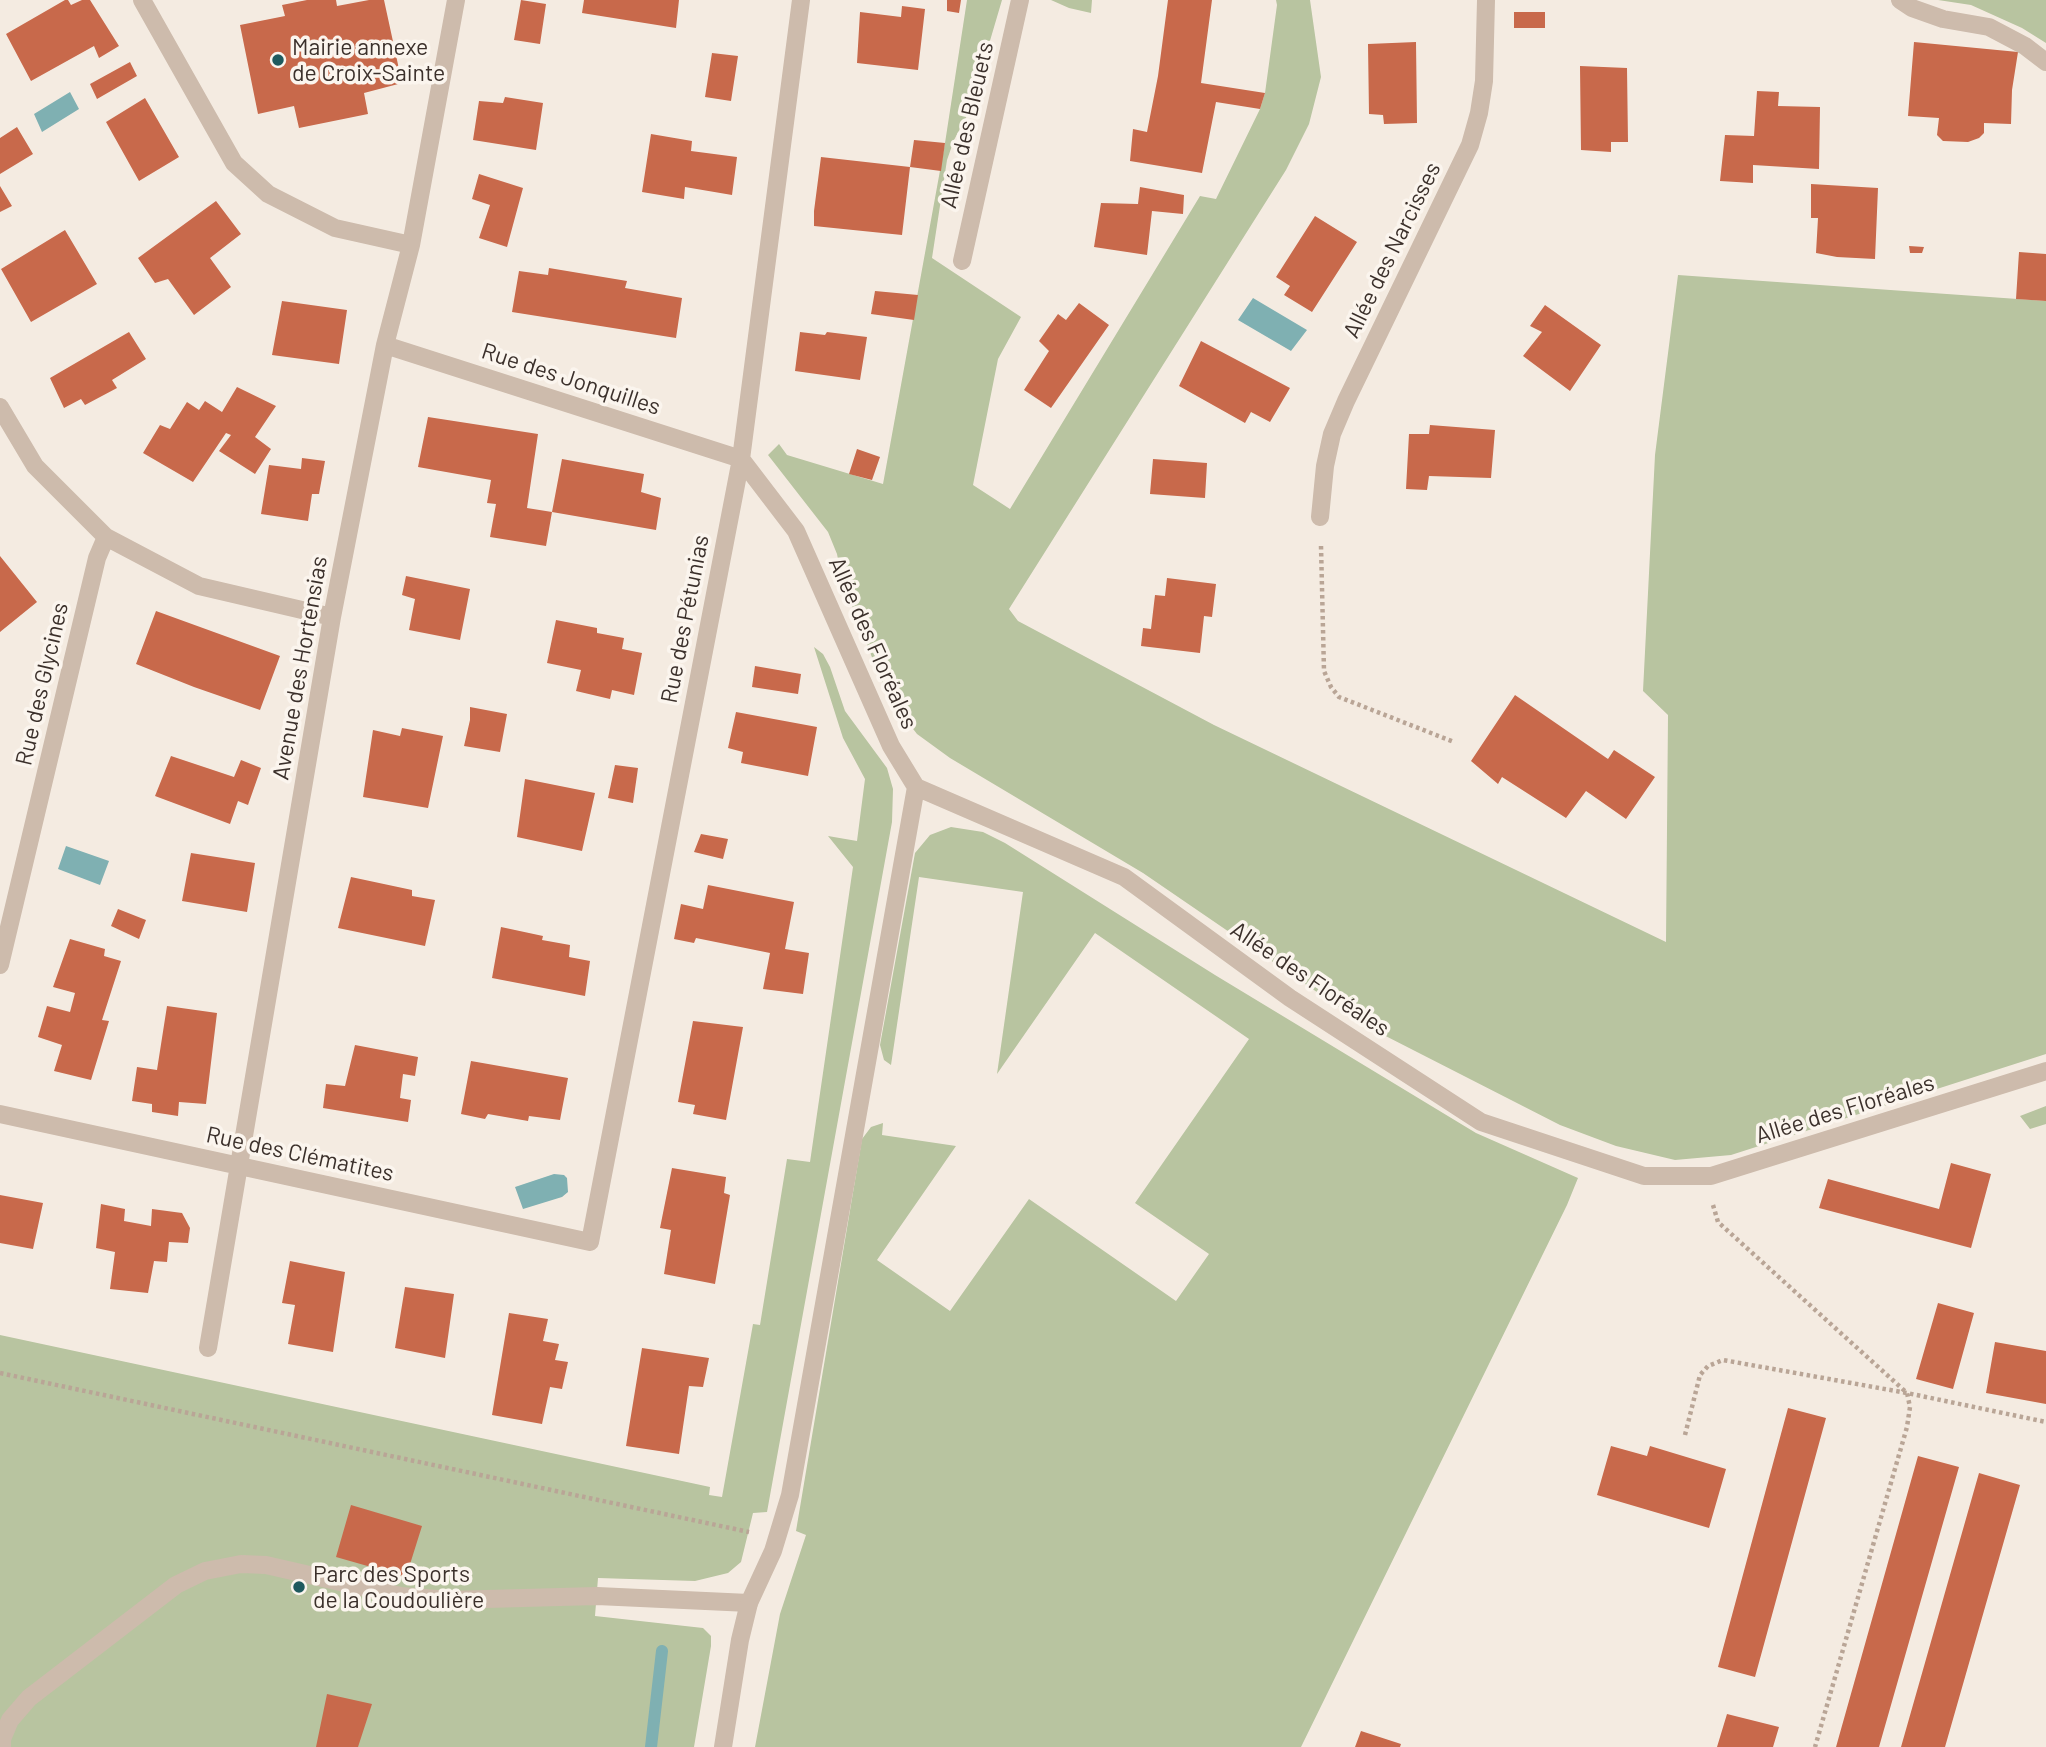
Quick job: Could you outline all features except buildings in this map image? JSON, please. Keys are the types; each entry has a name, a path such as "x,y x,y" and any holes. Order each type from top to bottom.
{"street":[{"path":"142,0 234,163 268,194 335,228 411,245"},
{"name":"Avenue des Hortensias","path":"208,1348 332,617 386,345 411,245 456,0"},
{"name":"Rue des Pétunias","path":"590,1242 741,459 801,0"},
{"name":"Allée des Bleuets","path":"962,261 1020,0"},
{"name":"Allée des Narcisses","path":"1320,517 1325,467 1332,434 1470,145 1484,81 1486,0"},
{"path":"1900,0 1912,8 1943,19 1989,27 2025,46 2046,62"},
{"name":"Rue des Jonquilles","path":"386,345 741,459"},
{"path":"0,407 35,466 106,537 199,586 332,617"},
{"name":"Allée des Floréales","path":"741,459 796,531 891,746 916,787 1124,877 1290,998 1481,1122 1644,1176 1712,1176 2046,1071"},
{"name":"Rue des Glycines","path":"0,965 97,558 106,537"},
{"path":"723,1747 740,1640 749,1603 777,1538 790,1495 916,787"},
{"name":"Rue des Clématites","path":"0,1114 590,1242"},
{"path":"2,1747 2,1739 10,1720 29,1698 176,1585 205,1571 241,1564 266,1565 401,1596 449,1600 597,1597 749,1603"}],"path":[{"path":"1320,517 1324,671 1331,687 1339,697 1454,742"},
{"path":"1712,1176 1713,1209 1718,1222 1907,1393 1910,1407 1907,1427 1815,1747"},
{"path":"1685,1435 1700,1375 1707,1366 1723,1360 1907,1393 2046,1422"},
{"path":"0,1373 777,1538"}],"green space":[{"path":"967,0 1002,0 969,112 947,160 932,258 1021,317 998,359 973,485 1010,509 1200,196 1216,199 1260,109 1265,93 1276,0 1310,0 1321,77 1309,124 1286,170 1009,609 1018,621 1214,725 1666,942 1668,715 1643,691 1655,455 1678,275 2046,301 2046,1054 1731,1155 1675,1160 1616,1146 1560,1125 1368,1027 1143,873 950,758 917,734 893,703 880,678 842,580 837,554 828,532 768,455 779,444 787,455 883,484 945,143"},
{"path":"1051,0 1092,0 1091,13 1069,8"},
{"path":"1938,0 2046,0 2046,43 2022,28 1971,5"},
{"name":"Parc des Sports de la Coudoulière","path":"814,647 823,654 830,667 845,711 887,768 893,789 892,822 767,1512 753,1513 741,1562 728,1573 695,1581 598,1578 595,1616 703,1628 711,1636 694,1747 0,1747 0,1335 710,1487 709,1495 722,1497 753,1324 760,1325 787,1159 810,1162 853,867 828,836 857,841 865,779 843,738"},
{"path":"951,827 983,832 1005,843 1215,975 1476,1133 1578,1178 1301,1747 755,1747 780,1614 806,1535 796,1531 862,1139 871,1127 883,1123 882,1135 956,1146 877,1260 950,1311 1029,1199 1176,1301 1209,1254 1135,1203 1249,1039 1095,933 997,1074 1023,892 919,877 891,1065 884,1060 880,1045 915,853 930,835"},
{"path":"2046,1106 2046,1124 2030,1129 2020,1116"}],"water":[{"path":"70,92 79,109 42,132 34,114"},
{"path":"1253,298 1307,330 1291,351 1238,320"},
{"path":"66,846 109,861 100,885 58,869"},
{"path":"554,1174 567,1178 568,1192 562,1197 523,1209 515,1187"}],"waterway":[{"path":"651,1747 662,1651"}],"place":[{"name":"Mairie annexe de Croix-Sainte","path":"278,60"},
{"name":"Parc des Sports de la Coudoulière","path":"299,1587"}]}
